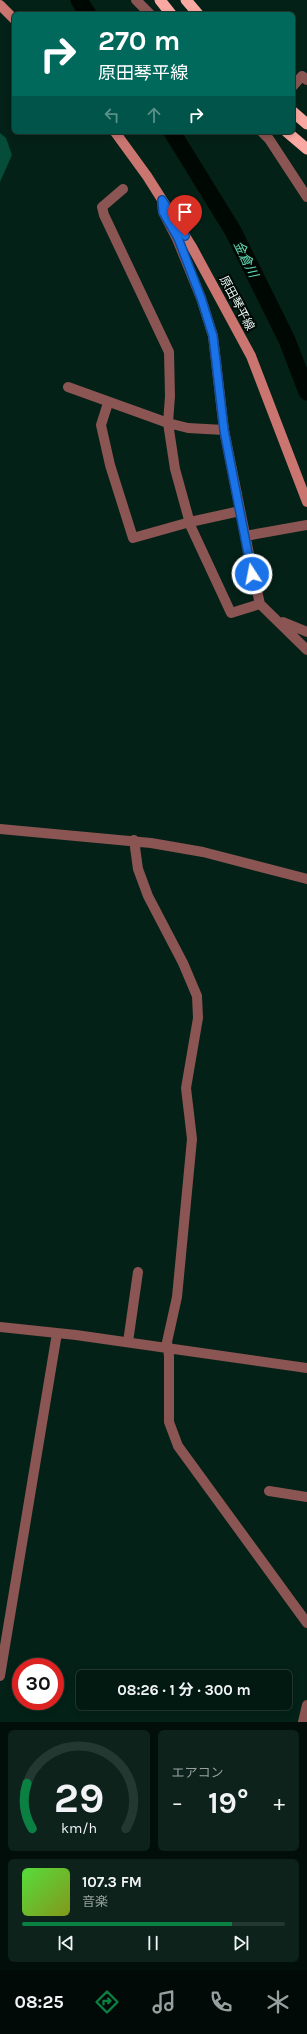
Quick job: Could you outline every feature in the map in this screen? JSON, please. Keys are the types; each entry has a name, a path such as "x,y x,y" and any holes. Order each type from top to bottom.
{"highway":[{"path":"160,0 170,12"},
{"path":"186,0 196,12"},
{"path":"295,114 307,124"},
{"path":"289,134 307,149"}],"main road":[{"path":"0,5 12,18"},
{"name":"原田琴平線","path":"116,134 162,200 192,247 251,356 307,502"}],"street":[{"path":"136,0 148,12"},
{"path":"295,84 302,76 307,80"},
{"path":"268,134 307,197"},
{"path":"123,189 102,207 104,215 169,352 170,396 168,423 175,469 190,522 231,613 260,604"},
{"path":"162,200 163,212 178,238 201,298 213,336 224,430 260,604 278,619 307,650"},
{"path":"68,387 108,403 168,423 188,428 224,430"},
{"path":"108,403 101,425 110,465 133,538 190,522 240,511"},
{"path":"245,536 307,525"},
{"path":"278,619 307,632"},
{"path":"0,829 134,840 203,852 307,879"},
{"path":"134,840 138,869 148,896 183,963 197,996 198,1018 186,1088 192,1140 177,1297 167,1342 169,1422 178,1446 307,1623"},
{"path":"128,1342 138,1272"},
{"path":"0,1327 128,1342 307,1368"},
{"path":"0,1676 57,1333"},
{"path":"269,1491 307,1497"},
{"path":"303,1722 307,1706"}],"green space":[{"path":"0,133 6,138 12,155 0,182"}],"waterway":[{"name":"金倉川","path":"79,0 87,12"},
{"name":"金倉川","path":"173,134 233,231 287,340 307,392"}],"route":[{"path":"185,236 162,200 163,212 178,238 201,298 213,336 224,430 252,574"}]}
